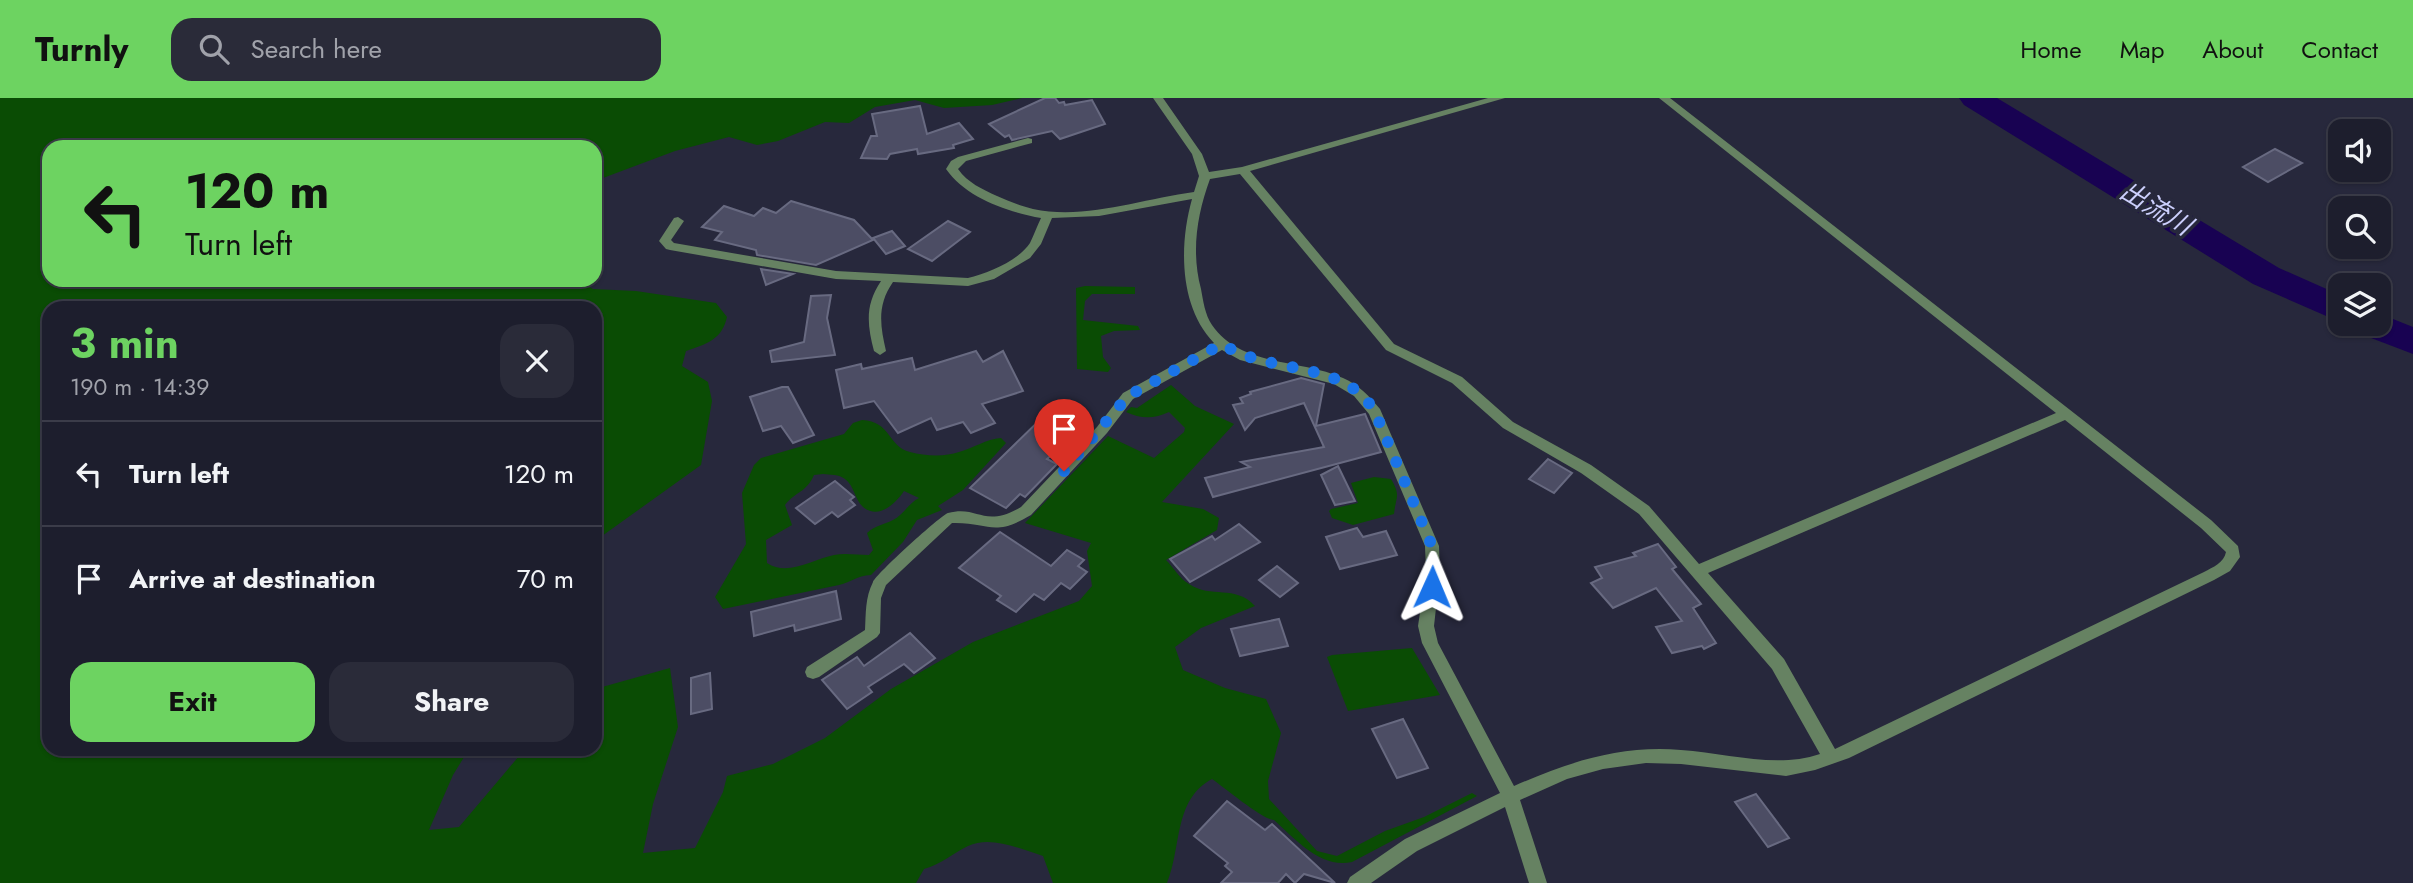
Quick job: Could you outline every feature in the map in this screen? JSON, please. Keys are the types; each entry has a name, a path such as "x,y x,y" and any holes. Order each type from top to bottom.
{"street":[{"path":"1158,98 1197,154 1205,176 1197,195 1191,229 1189,267 1207,327 1222,344 1250,358 1338,379 1354,387 1367,400 1432,546 1433,572 1426,626 1430,643 1510,796 1538,883"},
{"path":"1205,176 1243,170 1500,98"},
{"path":"1356,883 1410,845 1565,772 1603,762 1635,758 1681,757 1786,769 1832,757 2209,576 2225,567 2233,557 2233,550 2206,524 1664,98"},
{"path":"1028,141 962,159 955,163 952,169 966,185 976,191 1021,210 1048,215 1079,214 1197,195"},
{"path":"1243,170 1390,347 1457,380 1508,425 1587,469 1644,510 1778,664 1832,757"},
{"path":"678,221 665,242 670,246 808,271 968,282 990,276 1015,263 1032,250 1048,215"},
{"path":"880,351 872,317 873,308 880,290 890,277"},
{"path":"813,672 872,633 874,598 880,582 949,518 960,517 985,524 999,524 1014,519 1026,511 1092,440 1128,396 1222,344"},
{"path":"1697,571 2066,414"}],"green space":[{"path":"0,98 1022,98 992,105 944,108 915,100 875,107 849,123 825,122 778,141 757,145 729,137 675,151 602,178 602,140 42,140 42,287 590,287 716,303 727,317 717,336 686,351 682,366 708,382 712,401 701,465 602,536 602,301 42,301 42,756 465,756 453,775 429,830 459,827 519,756 602,756 602,687 670,668 678,727 653,804 643,853 695,848 723,792 727,776 773,764 825,738 891,689 973,642 1079,601 1092,586 1087,551 1091,543 1025,523 1108,436 1154,458 1184,432 1185,428 1169,412 1148,417 1126,412 1131,407 1137,408 1171,385 1195,406 1234,424 1162,502 1203,509 1219,518 1217,530 1166,560 1189,584 1206,591 1239,595 1255,606 1201,628 1175,647 1183,670 1225,688 1266,699 1281,733 1268,781 1269,799 1317,851 1337,856 1385,831 1424,817 1472,793 1477,796 1352,862 1341,863 1319,857 1309,851 1274,820 1253,809 1212,779 1199,788 1185,812 1167,883 1053,883 1043,856 1006,844 986,842 968,846 924,869 916,883 0,883"},
{"path":"1135,287 1135,294 1092,294 1085,301 1083,320 1138,326 1140,330 1114,331 1101,336 1103,357 1111,368 1108,372 1077,369 1076,288"},
{"path":"871,421 884,429 903,449 922,454 953,454 1001,438 1006,443 963,490 938,506 942,510 917,520 903,542 871,575 839,585 723,609 715,597 746,544 742,493 754,465 761,458 844,434 853,423","holes":["826,474 845,479 860,504 869,511 881,511 904,491 919,498 897,518 867,533 873,550 869,555 834,555 792,568 775,567 767,563 766,540 792,525 785,505 808,485 814,475"]},
{"path":"1374,477 1391,479 1397,496 1394,514 1353,525 1332,518 1329,511 1331,509 1358,503 1351,483"},
{"path":"1412,648 1440,695 1348,711 1327,657"}],"building":[{"path":"1045,98 1055,98 1065,105 1092,100 1105,124 1060,139 1052,131 1012,140 1009,135 1005,137 989,124"},
{"path":"920,106 927,134 959,123 973,139 953,145 954,148 918,154 917,149 890,154 887,159 861,158 871,136 877,136 872,114"},
{"path":"2275,149 2302,163 2268,182 2243,167"},
{"path":"791,201 854,220 873,240 816,265 757,255 756,250 715,240 722,232 702,227 724,206 754,216 763,208 776,213"},
{"path":"948,221 970,232 932,261 908,249"},
{"path":"892,231 905,246 886,254 873,238"},
{"path":"761,269 793,274 766,285"},
{"path":"831,295 827,318 835,355 772,362 770,351 804,342 811,296"},
{"path":"976,351 983,362 1003,351 1023,391 982,404 995,423 971,433 963,422 937,430 931,418 898,433 874,401 844,408 836,370 861,364 862,369 912,358 915,370"},
{"path":"1301,378 1324,384 1316,426 1365,414 1381,452 1213,497 1205,478 1250,467 1241,462 1324,447 1304,403 1255,418 1245,430 1233,405 1243,403 1240,398 1251,394 1250,392"},
{"path":"788,387 814,435 793,443 781,426 763,431 750,397"},
{"path":"1046,414 1057,420 1060,417 1081,429 1047,459 1057,464 1025,497 1020,494 1006,508 970,488"},
{"path":"1548,459 1572,473 1554,493 1529,479"},
{"path":"1338,466 1355,501 1335,505 1321,475"},
{"path":"835,481 854,497 850,500 855,505 838,517 832,512 815,524 796,508"},
{"path":"1239,524 1260,542 1190,582 1170,559 1212,536 1215,540"},
{"path":"1357,528 1363,537 1386,531 1397,555 1340,569 1326,537"},
{"path":"1000,532 1051,566 1067,550 1084,560 1078,566 1087,572 1070,589 1061,583 1044,600 1034,594 1016,612 997,600 1001,596 959,568"},
{"path":"1658,544 1676,567 1672,569 1701,604 1693,608 1716,643 1704,649 1702,646 1672,653 1656,627 1682,621 1656,588 1613,608 1591,583 1602,578 1595,567 1636,556 1633,553"},
{"path":"1277,566 1298,583 1280,597 1259,580"},
{"path":"836,591 841,619 795,631 794,625 754,636 751,612"},
{"path":"1279,619 1288,646 1240,656 1231,629"},
{"path":"910,633 935,658 914,673 904,664 868,687 872,692 847,709 822,680 857,657 864,666"},
{"path":"710,673 712,709 691,714 691,678"},
{"path":"1403,719 1428,768 1397,778 1372,729"},
{"path":"1756,794 1789,838 1768,847 1735,802"},
{"path":"1227,801 1265,830 1272,824 1335,883 1304,874 1295,883 1286,874 1278,883 1221,883 1232,872 1225,866 1228,863 1194,836"}],"waterway":[{"name":"出流川","path":"1975,98 2266,276 2328,304"},
{"name":"出流川","path":"2391,332 2413,341"}],"route":[{"path":"1064,471 1102,430 1128,396 1222,344 1250,358 1338,379 1354,387 1375,412 1432,546 1432,587"}]}
